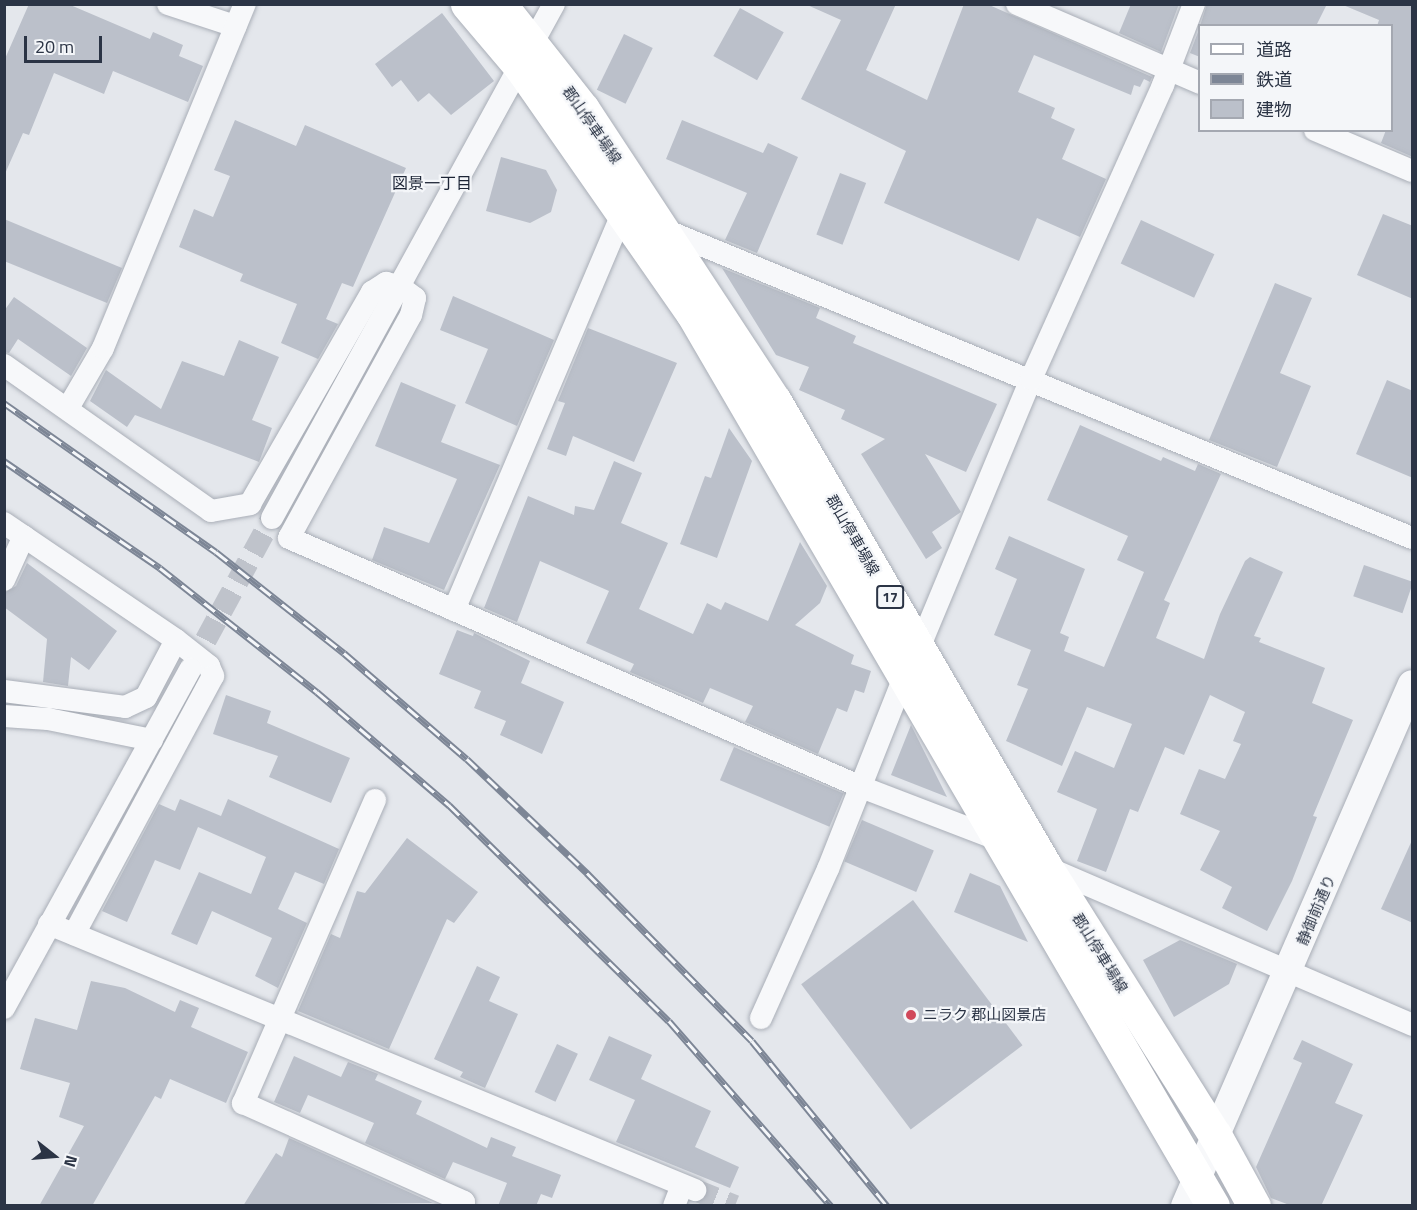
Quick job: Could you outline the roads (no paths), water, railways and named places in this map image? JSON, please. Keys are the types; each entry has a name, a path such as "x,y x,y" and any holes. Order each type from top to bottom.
{"main road":[{"name":"郡山停車場線","path":"467,4 583,109 665,230 775,401 1046,867 1215,1135 1254,1206"},
{"name":"郡山停車場線","path":"500,4 527,56 623,213 692,313 1002,841 1198,1197"}],"street":[{"path":"168,4 235,26"},
{"path":"68,408 103,348 219,75 235,26 245,4"},
{"path":"272,518 554,4"},
{"path":"1017,4 1198,82"},
{"path":"919,648 1031,379 1169,70 1194,4"},
{"path":"1320,132 1413,171"},
{"path":"454,610 623,213"},
{"path":"665,230 1413,538"},
{"path":"4,365 211,511 250,504 372,292 386,283 399,286 415,298 411,315 289,538"},
{"path":"250,504 289,538 861,787 1002,841"},
{"path":"4,523 176,640 209,666 213,676 74,934"},
{"path":"4,580 24,536"},
{"path":"4,691 125,707 146,697 176,640"},
{"path":"4,1008 190,669"},
{"path":"761,1018 861,787 904,677"},
{"name":"静御前通り","path":"1198,1197 1215,1135 1290,972 1413,684"},
{"path":"4,716 48,719 152,740"},
{"path":"375,800 276,1020 243,1103 464,1202 462,1206"},
{"path":"1046,867 1413,1025"},
{"path":"49,924 683,1194"}],"tunnel":[{"path":"190,669 272,518"},
{"path":"695,1190 735,1206"}],"railway":[{"path":"4,403 216,552 344,653 467,759 587,873 752,1041 887,1206"},
{"path":"4,461 160,568 317,692 449,805 669,1021 831,1206"}],"place":[{"name":"ニラク 郡山図景店","path":"911,1015"}],"district":[{"name":"図景一丁目","path":"432,183"}]}
